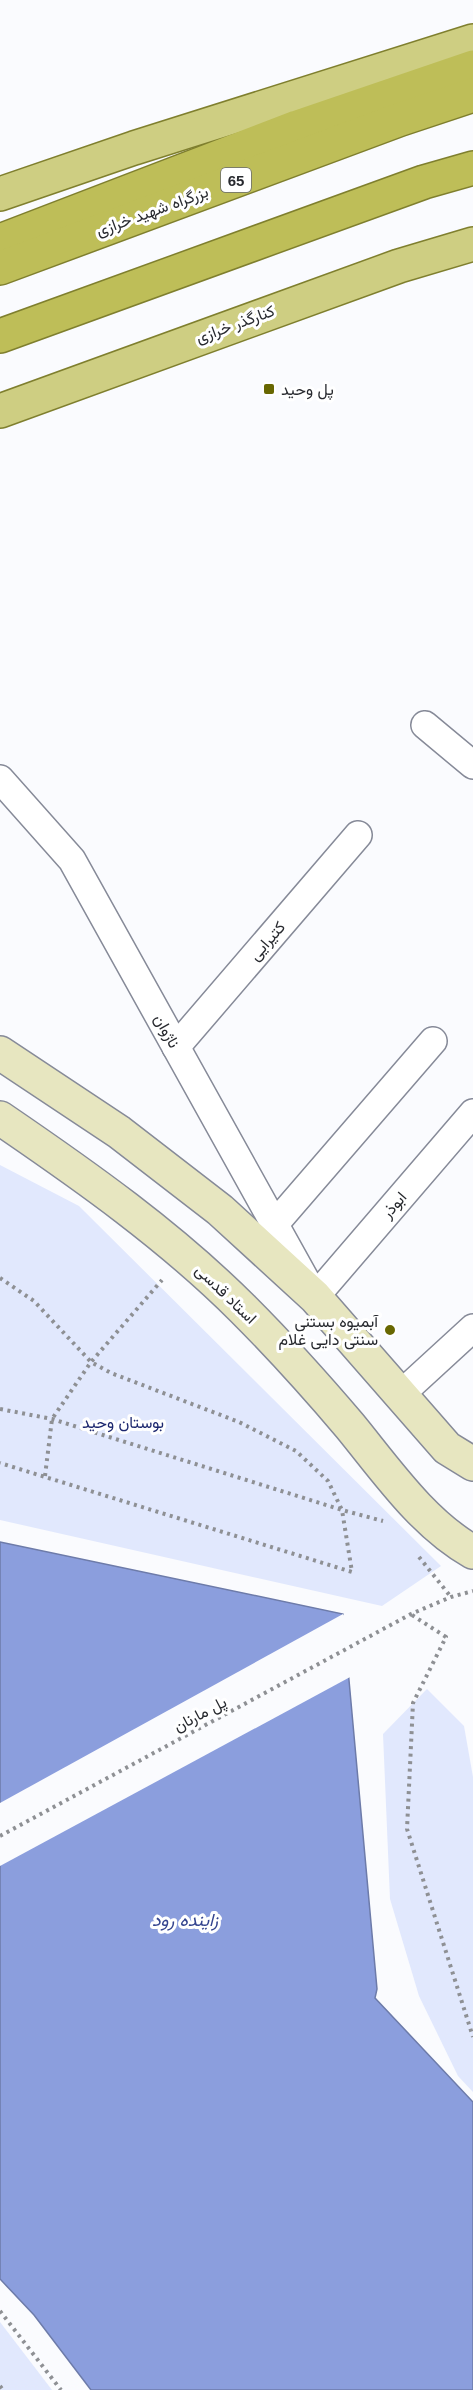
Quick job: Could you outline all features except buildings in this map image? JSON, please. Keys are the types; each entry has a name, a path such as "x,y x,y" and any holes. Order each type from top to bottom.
{"highway":[{"path":"0,241 297,128 473,67"},
{"name":"بزرگراه شهید خرازی","path":"0,268 401,119 473,95"},
{"path":"0,336 424,182 473,168"}],"main road":[{"path":"0,195 135,148 473,41"},
{"name":"کنارگذر خرازی","path":"0,411 388,270 473,244"},
{"path":"0,1053 119,1132 203,1197 315,1297 447,1448 473,1464"},
{"name":"استاد قدسی","path":"0,1118 85,1176 185,1255 243,1309 443,1532 451,1540 473,1552"}],"street":[{"path":"424,725 473,765"},
{"name":"ناژوان","path":"0,779 72,860 315,1297"},
{"name":"کتیرایی","path":"176,1047 358,835"},
{"path":"274,1225 433,1041"},
{"name":"ابوذر","path":"315,1297 473,1113"},
{"path":"401,1394 473,1328"}],"path":[{"path":"45,1477 52,1419 91,1362 185,1255"},
{"path":"0,1278 34,1301 91,1362 111,1373 239,1422 296,1450 328,1481 342,1510 352,1572 0,1463"},
{"path":"0,1409 52,1419 393,1524"},
{"name":"پل مارنان","path":"0,1836 411,1614 450,1597 473,1591"},
{"path":"411,1614 446,1637 413,1703 407,1829 473,2037"},
{"path":"0,2311 60,2390"}],"green space":[{"name":"بوستان وحید","path":"0,1165 79,1206 441,1566 382,1606 0,1520"},
{"path":"427,1689 464,1726 473,1777 473,2092 458,2076 419,1996 390,1899 383,1734"},
{"path":"0,2322 52,2390 0,2390"}],"water":[{"name":"زاینده رود","path":"0,1542 343,1614 377,1989 375,1998 473,2102 473,2390 91,2390 34,2315 0,2279"}],"pier":[{"path":"343,1614 347,1620 352,1676 0,1866 0,1803"}],"place":[{"name":"پل وحید","path":"269,389"},
{"name":"آبمیوه بستنی سنتی دایی غلام","path":"390,1330"}]}
